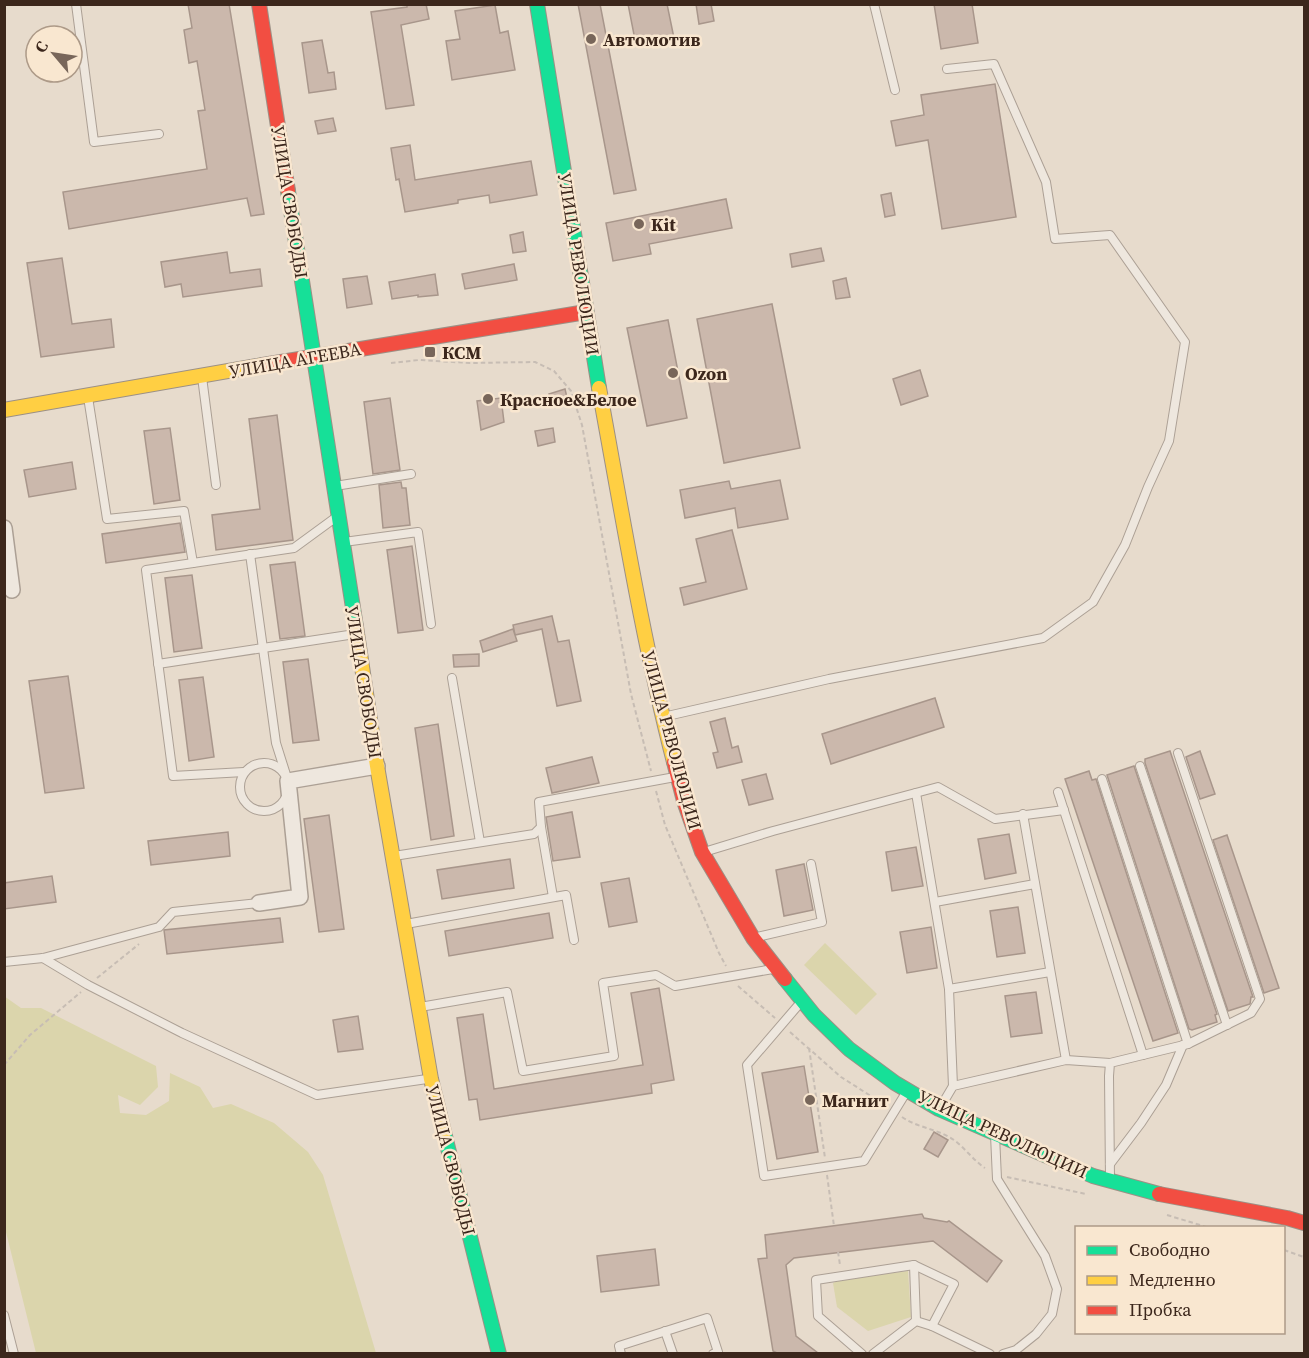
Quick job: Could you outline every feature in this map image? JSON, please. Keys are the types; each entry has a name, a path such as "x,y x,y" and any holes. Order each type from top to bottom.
{"street":[{"name":"УЛИЦА СВОБОДЫ","path":"259,4 377,766 431,1079 499,1353"},
{"name":"УЛИЦА РЕВОЛЮЦИИ","path":"537,4 586,312 634,583 662,717 702,852 753,938 814,1016 849,1049 907,1090 939,1109 1093,1176 1164,1195 1305,1223"},
{"name":"УЛИЦА АГЕЕВА","path":"4,410 586,312"},
{"path":"4,528 12,590"},
{"path":"259,903 300,897 288,781 377,766"}],"lane":[{"path":"76,4 94,142 159,134"},
{"path":"873,4 896,90"},
{"path":"662,717 782,689 1043,638 1093,603 1125,545 1169,441 1185,342 1110,235 1055,239 1046,182 994,64 947,69"},
{"path":"202,376 216,485"},
{"path":"88,396 107,519 184,511 193,563"},
{"path":"334,486 411,474"},
{"path":"244,772 173,776 146,570 294,548 338,516"},
{"path":"342,542 418,532 431,624"},
{"path":"250,555 276,743 288,781 288,789 282,804 267,811 259,811 251,808 241,795 239,788 244,772 250,767 265,762 280,768 288,781"},
{"path":"159,664 356,633"},
{"path":"452,678 480,842"},
{"path":"953,1086 1066,1060 1110,1063 1186,1045 1251,1013 1260,999 1178,753"},
{"path":"1140,766 1227,1025"},
{"path":"552,897 539,802 678,776"},
{"path":"1102,779 1186,1045 1166,1085 1141,1124 1110,1164"},
{"path":"702,852 938,787 995,819 1064,810"},
{"path":"1058,792 1143,1055"},
{"path":"916,793 949,989 953,1086 939,1109"},
{"path":"1023,814 1066,1060"},
{"path":"393,856 534,834 541,827"},
{"path":"753,938 822,922 811,864"},
{"path":"934,902 1035,884"},
{"path":"404,924 566,895 574,940"},
{"path":"4,962 43,958 159,927 173,912 259,903"},
{"path":"43,958 88,986 172,1028 317,1095 431,1079"},
{"path":"419,1007 507,992 523,1071 614,1056 603,983 656,975 675,986 777,969"},
{"path":"949,989 1050,972"},
{"path":"802,1001 747,1065 764,1176 864,1161 907,1090"},
{"path":"1110,1063 1110,1180"},
{"path":"994,1134 997,1179 1045,1256 1057,1289 1052,1314 1036,1334 1016,1350 1003,1353"},
{"path":"915,1265 916,1322"},
{"path":"862,1353 819,1316 816,1280 915,1265 954,1284 932,1326"},
{"path":"4,1315 14,1353"},
{"path":"621,1353 619,1346 707,1318 718,1352 713,1353"},
{"path":"873,1353 916,1322 932,1326 990,1353"},
{"path":"665,1331 674,1353"}],"path":[{"path":"385,364 419,360 470,363 535,362 554,371 571,391 582,425 631,694 665,825 719,953 737,985 841,1077 911,1123 954,1140 976,1162 997,1174 1091,1195"},
{"path":"809,1048 834,1226"},
{"path":"1164,1215 1206,1226"},
{"path":"1285,1250 1305,1257"}],"shaded area":[{"path":"825,943 877,994 856,1015 804,965"},
{"path":"4,996 21,1008 41,1008 156,1066 158,1087 140,1105 118,1095 120,1113 146,1115 169,1101 170,1073 200,1087 213,1108 231,1104 274,1123 308,1152 323,1175 376,1353 36,1353 5,1228"},
{"path":"908,1271 911,1317 868,1331 837,1307 833,1283 840,1280"}],"building":[{"path":"188,4 229,4 264,214 251,216 247,198 69,229 63,192 207,169 198,111 205,110 197,61 189,63 184,30 192,28"},
{"path":"407,4 426,4 429,19 401,25 414,105 386,109 371,12 407,7"},
{"path":"578,4 600,4 636,190 614,194"},
{"path":"628,4 667,4 674,38 636,45"},
{"path":"696,4 711,4 714,21 699,24"},
{"path":"934,4 972,4 978,43 941,49"},
{"path":"495,5 500,33 508,31 515,70 452,80 446,41 460,39 455,11"},
{"path":"322,40 328,73 334,72 336,89 309,93 302,43"},
{"path":"995,84 1016,217 942,229 928,140 896,146 891,121 924,115 921,95"},
{"path":"333,118 336,131 318,134 315,121"},
{"path":"410,145 415,180 531,161 537,195 490,203 489,195 405,212 399,179 396,180 391,148"},
{"path":"891,193 895,215 885,217 881,195"},
{"path":"726,199 732,228 649,244 651,254 613,261 606,223"},
{"path":"523,232 526,251 513,253 510,235"},
{"path":"821,248 824,261 792,267 790,254"},
{"path":"227,252 230,273 260,269 262,286 183,297 181,284 165,287 161,262"},
{"path":"62,258 72,324 111,319 114,347 41,357 27,263"},
{"path":"514,264 517,280 465,289 462,274"},
{"path":"435,274 438,295 392,299 389,282"},
{"path":"367,276 372,304 347,308 343,279"},
{"path":"846,278 850,297 836,299 833,281"},
{"path":"772,304 800,448 724,463 697,319"},
{"path":"668,320 687,418 647,426 627,328"},
{"path":"920,370 928,396 901,405 893,379"},
{"path":"565,389 568,402 553,407 549,394"},
{"path":"390,398 400,470 373,474 364,402"},
{"path":"501,398 504,422 481,430 477,401"},
{"path":"277,415 293,540 216,550 212,515 260,509 249,419"},
{"path":"170,428 180,500 154,504 144,431"},
{"path":"553,428 555,442 538,446 535,431"},
{"path":"72,462 76,489 29,497 24,470"},
{"path":"780,480 788,519 738,528 735,508 685,518 680,490 729,481 731,489"},
{"path":"401,482 402,488 406,488 410,525 383,528 379,485"},
{"path":"180,523 185,552 106,563 102,534"},
{"path":"732,530 747,589 684,605 680,588 706,582 696,539"},
{"path":"412,546 423,630 398,633 387,550"},
{"path":"295,562 305,636 280,639 270,565"},
{"path":"192,575 202,648 174,652 165,578"},
{"path":"552,616 558,642 569,640 581,701 557,706 542,629 515,635 513,625"},
{"path":"513,629 517,641 483,652 480,641"},
{"path":"479,654 479,666 454,667 453,655"},
{"path":"308,659 319,740 293,743 283,662"},
{"path":"68,676 84,788 45,793 29,681"},
{"path":"203,677 214,757 189,761 179,680"},
{"path":"935,698 944,727 831,764 822,734"},
{"path":"725,718 732,748 738,746 742,762 717,768 713,753 718,752 710,722"},
{"path":"438,724 454,836 431,840 415,728"},
{"path":"1170,751 1253,997 1251,997 1250,1004 1228,1011 1145,763 1145,759"},
{"path":"1200,751 1215,794 1200,799 1186,757"},
{"path":"592,757 599,783 552,793 546,768"},
{"path":"1134,766 1217,1014 1215,1015 1217,1022 1192,1030 1189,1029 1107,775"},
{"path":"1089,771 1092,780 1096,779 1178,1033 1153,1041 1065,779"},
{"path":"766,774 773,799 749,805 742,780"},
{"path":"572,812 580,857 553,861 546,817"},
{"path":"329,815 344,929 319,932 304,819"},
{"path":"228,832 230,856 151,865 148,841"},
{"path":"1009,834 1016,873 985,879 978,839"},
{"path":"1227,835 1279,988 1264,993 1213,840"},
{"path":"916,847 923,886 892,891 886,852"},
{"path":"510,859 514,888 442,899 437,870"},
{"path":"804,864 813,910 784,916 776,870"},
{"path":"52,876 56,902 4,909 4,883"},
{"path":"629,878 637,922 609,927 601,883"},
{"path":"1018,907 1025,953 997,957 990,911"},
{"path":"549,913 553,938 449,956 445,931"},
{"path":"280,918 283,942 167,954 164,930"},
{"path":"931,927 937,968 907,973 900,932"},
{"path":"659,988 674,1080 651,1084 652,1093 480,1120 477,1099 469,1100 457,1018 483,1014 494,1089 643,1065 631,993"},
{"path":"1036,992 1042,1033 1011,1037 1005,996"},
{"path":"358,1016 363,1049 338,1052 333,1020"},
{"path":"804,1066 818,1152 777,1159 762,1073"},
{"path":"934,1132 948,1140 938,1157 924,1149"},
{"path":"922,1214 924,1218 949,1221 1002,1261 987,1282 933,1241 794,1258 786,1265 796,1336 818,1353 777,1353 773,1351 758,1259 767,1258 765,1235"},
{"path":"655,1249 659,1285 601,1292 597,1256"}],"traffic: fast":[{"path":"537,4 599,388"},
{"path":"288,191 356,627"},
{"path":"785,979 814,1015 849,1049 895,1083 939,1109 1093,1176 1159,1194"},
{"path":"444,1132 499,1354"}],"traffic: slow":[{"path":"4,410 263,365"},
{"path":"599,388 642,622 674,762"},
{"path":"356,627 377,766 431,1079 444,1132"}],"traffic: jam":[{"path":"259,4 288,191"},
{"path":"263,365 586,312"},
{"path":"674,762 684,801 702,852 753,938 785,979"},
{"path":"1159,1194 1304,1223"}],"place":[{"name":"Автомотив","path":"591,39"},
{"name":"Kit","path":"639,224"},
{"name":"КСМ","path":"430,352"},
{"name":"Ozon","path":"673,373"},
{"name":"Красное&Белое","path":"488,399"},
{"name":"Магнит","path":"810,1100"}]}
